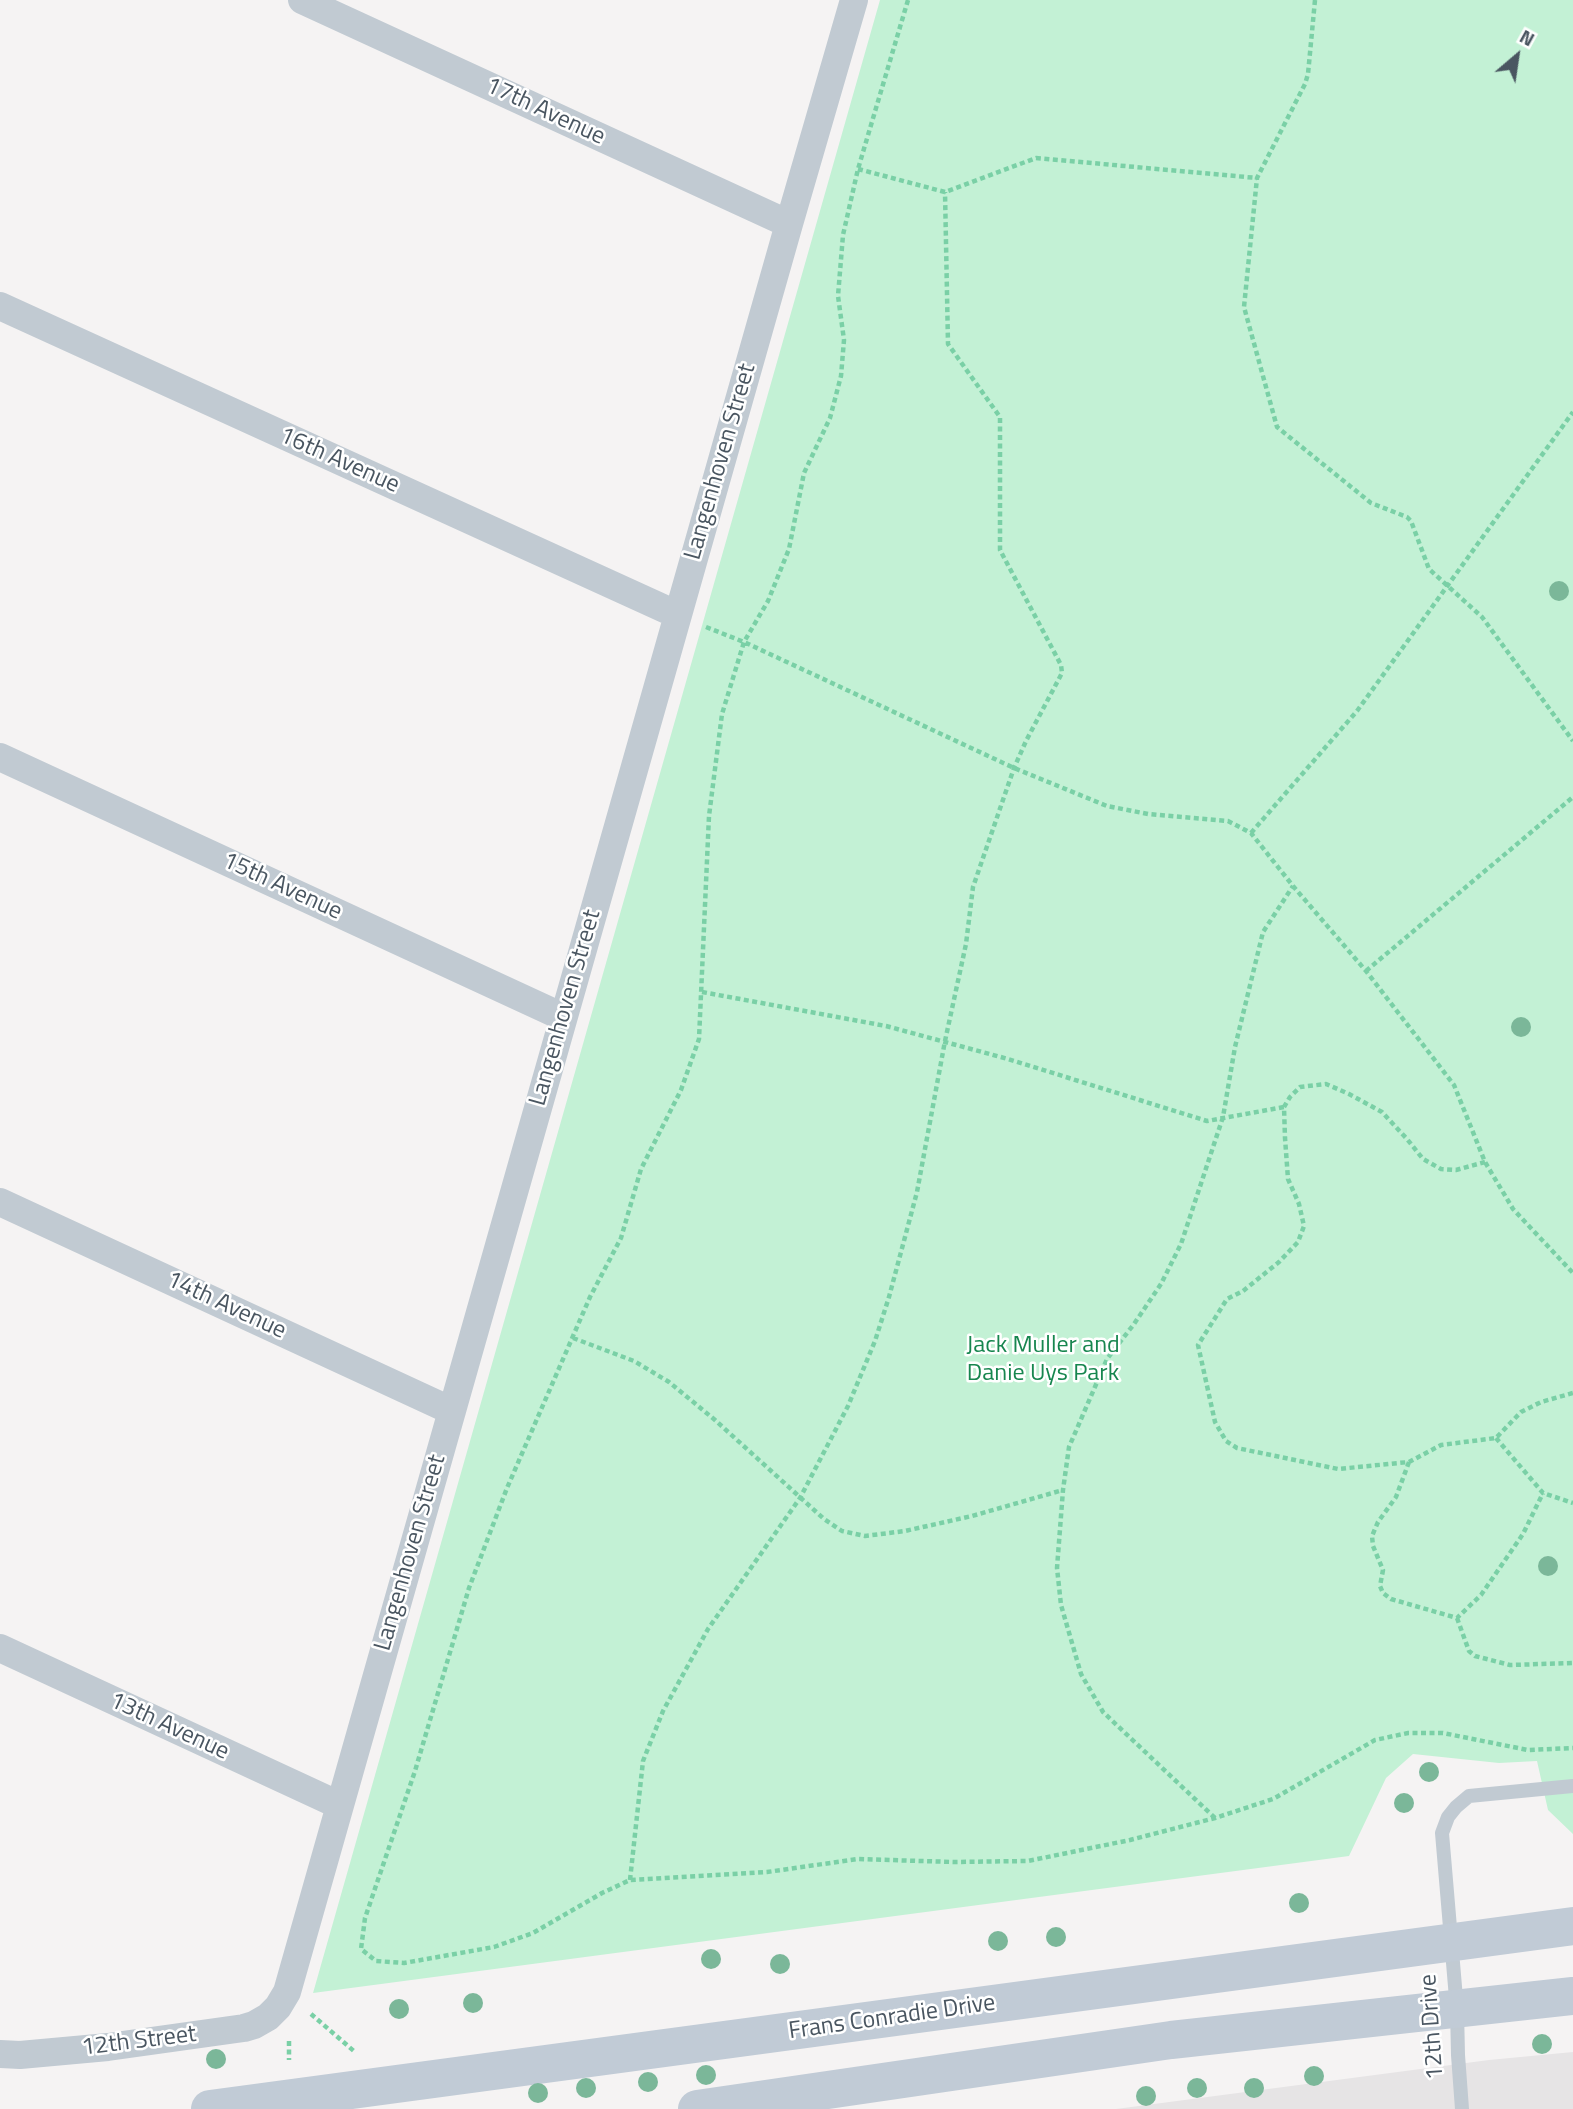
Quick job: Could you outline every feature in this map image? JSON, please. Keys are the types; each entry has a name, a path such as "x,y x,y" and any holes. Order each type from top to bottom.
{"main road":[{"name":"Frans Conradie Drive","path":"211,2109 1573,1926"},
{"path":"697,2109 1171,2040 1573,1996"}],"street":[{"name":"17th Avenue","path":"302,0 789,224"},
{"name":"Langenhoven Street","path":"281,2021 282,2000 289,1984 563,1017 690,620 789,224 854,0"},
{"name":"16th Avenue","path":"0,306 690,620"},
{"name":"15th Avenue","path":"0,757 563,1017"},
{"name":"14th Avenue","path":"0,1202 452,1411"},
{"name":"13th Avenue","path":"0,1648 339,1805"},
{"name":"12th Street","path":"0,2054 108,2048 244,2028 263,2021 281,2021"}],"lane":[{"name":"12th Drive","path":"1462,2109 1457,2010 1442,1833 1456,1807 1469,1796 1573,1786"}],"path":[{"path":"908,0 858,169 843,235 838,296 844,340 841,376 830,418 804,473 789,549 768,601 744,642 722,714 709,816 699,1040 681,1090 641,1169 621,1238 590,1297 507,1488 469,1587 415,1771 365,1918 361,1949 376,1961 404,1963 494,1947 533,1933 630,1880 767,1872 858,1859 1028,1861 1130,1840 1273,1799 1375,1740 1408,1733 1443,1733 1528,1750 1573,1748"},
{"path":"1315,0 1305,84 1258,178 1244,307 1277,428 1371,503 1411,521 1429,569 1482,617 1573,741"},
{"path":"858,169 945,192 1037,158 1258,178"},
{"path":"630,1880 643,1761 663,1711 708,1629 800,1498 848,1406 875,1341 917,1192 966,944 973,887 1014,768 1062,673 1061,665 1000,550 1000,417 948,344 945,192"},
{"path":"1251,833 1357,711 1573,412"},
{"path":"690,620 744,642 1014,768 1107,806 1148,814 1228,821 1251,833 1366,971 1454,1085 1485,1162 1513,1209 1573,1273"},
{"path":"1366,971 1573,797"},
{"path":"1214,1818 1103,1712 1081,1674 1061,1605 1057,1568 1063,1490 1069,1447 1107,1359 1161,1284 1181,1244 1223,1117 1235,1047 1263,932 1293,886"},
{"path":"702,992 886,1026 945,1041 1207,1121 1284,1107"},
{"path":"1485,1162 1456,1170 1441,1169 1423,1159 1382,1112 1326,1084 1300,1087 1284,1107 1288,1180 1304,1226 1298,1242 1279,1262 1243,1291 1227,1298 1198,1345 1215,1422 1226,1441 1237,1448 1338,1469 1409,1462 1441,1445 1496,1438 1521,1412 1541,1402 1573,1393"},
{"path":"573,1338 634,1361 669,1382 800,1498 842,1531 865,1536 905,1531 972,1517 1063,1490"},
{"path":"1496,1438 1543,1493 1573,1503"},
{"path":"1409,1462 1396,1497 1378,1522 1372,1536 1382,1570 1380,1586 1383,1593 1391,1599 1457,1618"},
{"path":"1457,1618 1481,1595 1522,1534 1543,1493"},
{"path":"1457,1618 1469,1651 1475,1656 1510,1665 1573,1663"},
{"path":"304,2008 362,2059"},
{"path":"281,2021 289,2068"}],"shaded area":[{"path":"1573,2052 1573,2109 1116,2109 1489,2060"}],"green space":[{"name":"Jack Muller and Danie Uys Park","path":"880,0 1573,0 1573,1834 1548,1810 1537,1761 1499,1763 1413,1754 1386,1778 1349,1856 313,1993"}]}
